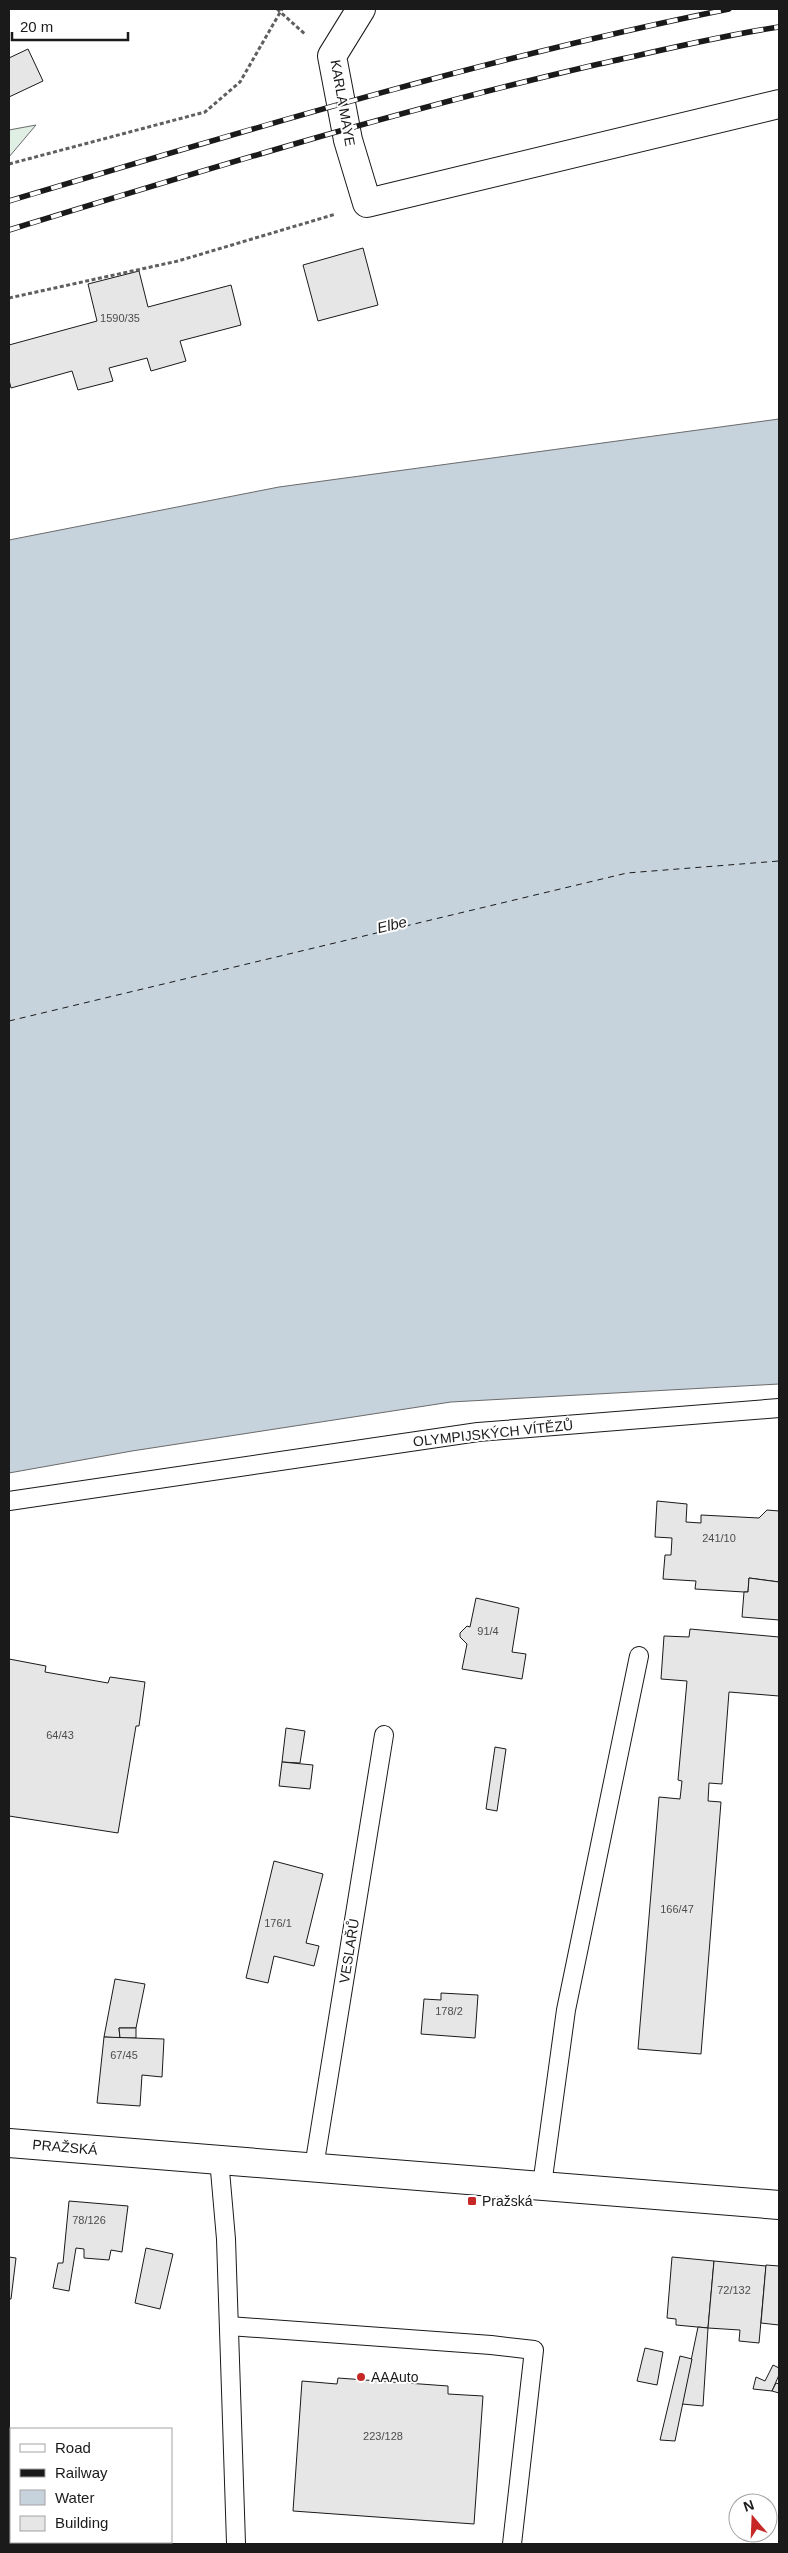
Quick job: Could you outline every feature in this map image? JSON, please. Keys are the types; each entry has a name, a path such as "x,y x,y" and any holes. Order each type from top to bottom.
{"main road":[{"name":"KARLA MAYE","path":"361,9 332,56 348,140 367,203"},
{"path":"367,203 779,104"},
{"name":"PRAŽSKÁ","path":"9,2142 779,2205"}],"lane":[{"name":"OLYMPIJSKÝCH VÍTĚZŮ","path":"9,1501 478,1432 779,1408"},
{"path":"542,2185 566,2010 639,1656"},
{"name":"VESLAŘŮ","path":"314,2167 384,1735"},
{"path":"219,2159 226,2239 236,2543"},
{"path":"229,2326 491,2345 534,2350 512,2544"}],"path":[{"path":"277,9 279,13"},
{"path":"9,164 205,112 240,82 282,9"},
{"path":"9,298 178,261 308,224 367,203"}],"green space":[{"path":"36,125 9,157 9,130"}],"water":[{"name":"Elbe","path":"779,419 779,1384 451,1402 132,1451 9,1473 9,540 279,487"}],"building":[{"path":"28,49 43,81 9,97 9,58"},
{"path":"363,248 378,305 318,321 303,265"},
{"path":"139,271 148,307 231,285 241,325 180,341 186,361 151,371 147,358 109,368 113,381 78,390 72,371 11,388 9,380 9,345 97,321 88,284"},
{"path":"657,1501 687,1504 686,1522 701,1523 701,1515 759,1518 767,1510 779,1511 779,1582 749,1578 748,1592 744,1592 695,1589 696,1581 663,1579 665,1555 671,1555 672,1538 655,1537"},
{"path":"749,1578 779,1582 779,1620 742,1617 744,1592 748,1592"},
{"path":"476,1598 519,1608 512,1652 526,1654 522,1679 462,1669 467,1644 460,1637 460,1633 467,1626 470,1627"},
{"path":"690,1629 779,1637 779,1696 729,1692 722,1784 709,1783 708,1801 721,1802 701,2054 638,2049 659,1797 680,1799 682,1781 678,1780 687,1681 661,1679 664,1636 689,1637"},
{"path":"9,1659 46,1666 45,1672 108,1683 110,1677 145,1682 139,1726 136,1726 118,1833 9,1816"},
{"path":"286,1728 305,1731 300,1763 282,1762"},
{"path":"495,1747 506,1749 497,1811 486,1809"},
{"path":"282,1762 313,1765 310,1789 279,1786"},
{"path":"274,1861 323,1874 306,1943 319,1946 314,1966 274,1956 268,1983 246,1978"},
{"path":"115,1979 145,1984 136,2028 119,2028 120,2038 104,2037"},
{"path":"441,1993 478,1995 475,2038 421,2034 424,1999 441,2000"},
{"path":"119,2028 136,2028 136,2038 120,2038"},
{"path":"104,2037 164,2039 162,2077 142,2075 140,2106 97,2103"},
{"path":"69,2201 128,2206 122,2252 111,2250 109,2260 84,2258 84,2249 76,2248 69,2291 53,2288 58,2263 63,2263"},
{"path":"146,2248 173,2254 160,2309 135,2303"},
{"path":"9,2257 16,2258 11,2299 9,2299"},
{"path":"672,2257 714,2261 708,2328 676,2325 676,2319 667,2318"},
{"path":"714,2261 766,2266 759,2343 739,2341 740,2330 708,2328"},
{"path":"766,2265 779,2266 779,2325 761,2323"},
{"path":"698,2327 708,2328 703,2406 682,2404"},
{"path":"645,2348 663,2352 657,2385 637,2381"},
{"path":"680,2356 692,2359 675,2441 660,2440"},
{"path":"773,2365 779,2368 779,2375 772,2391 753,2389 756,2377 765,2381"},
{"path":"338,2378 448,2386 448,2394 483,2396 474,2524 293,2511 302,2381 337,2384"},
{"path":"776,2383 779,2384 779,2393 772,2391"}],"ferry route":[{"path":"9,1021 627,873 779,861"}],"railway":[{"path":"9,201 367,97 547,50 729,9"},
{"path":"9,230 229,163 450,101 599,64 712,39 779,27"}],"place":[{"name":"Pražská","path":"472,2201"},
{"name":"AAAuto","path":"361,2377"}]}
